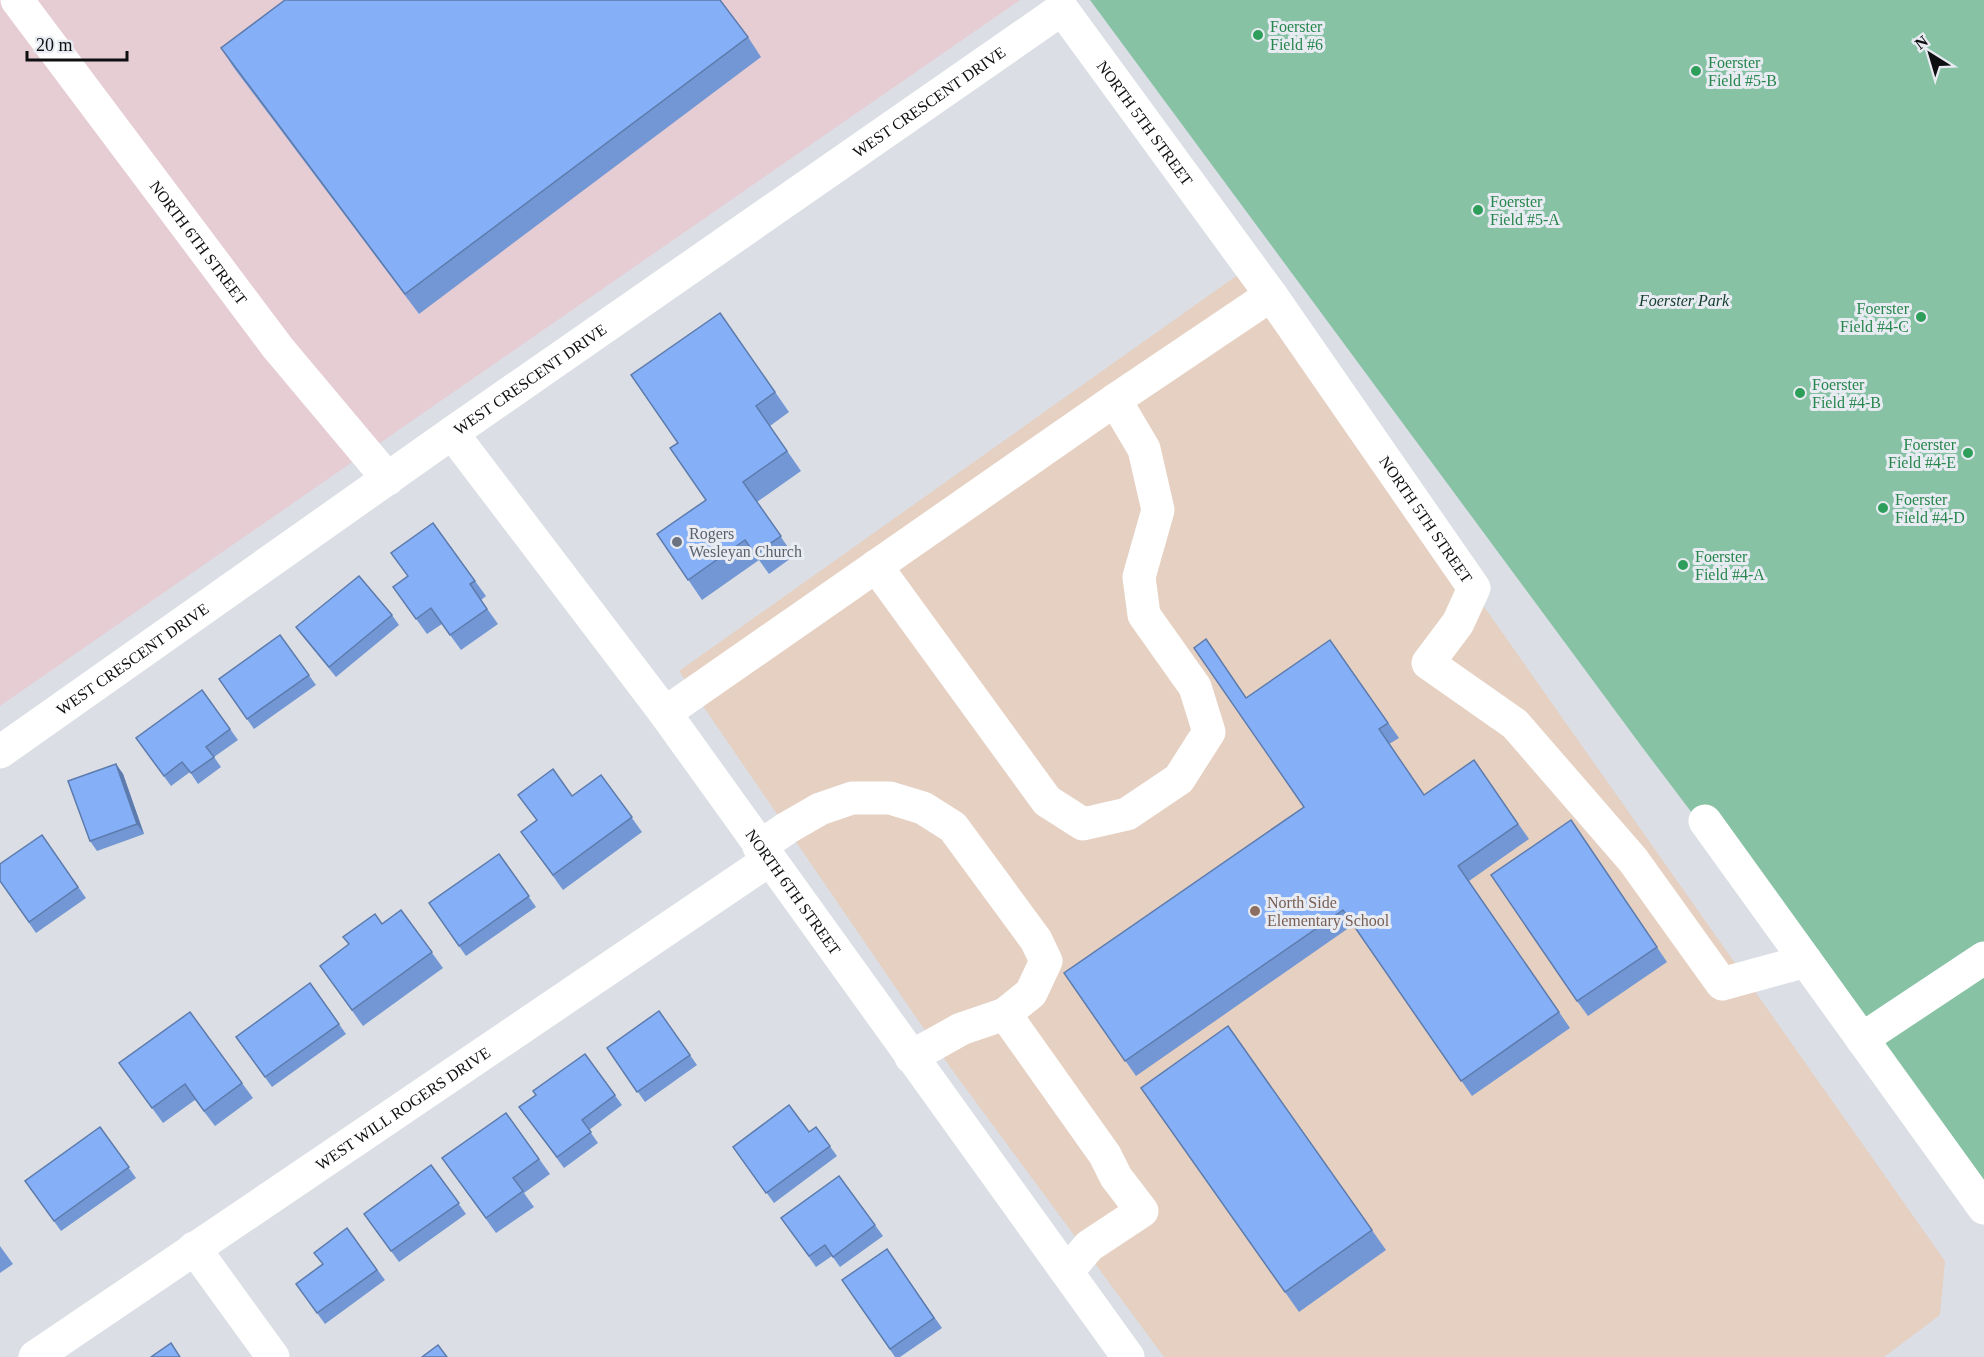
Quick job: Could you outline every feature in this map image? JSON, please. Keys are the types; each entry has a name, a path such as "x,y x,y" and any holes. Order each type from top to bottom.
{"street":[{"name":"NORTH 6TH STREET","path":"17,0 278,348 388,479"},
{"name":"WEST CRESCENT DRIVE","path":"0,752 452,432 1062,9"},
{"name":"NORTH 5TH STREET","path":"1062,9 1271,295 1474,588 1458,623 1428,663 1515,724 1633,860 1722,984 1806,961"},
{"path":"665,713 1115,400 1271,295"},
{"path":"876,566 1047,801 1083,824 1127,814 1179,779 1209,732 1195,687 1144,615 1139,577 1158,510 1144,449 1115,400"},
{"name":"NORTH 6TH STREET","path":"452,432 665,713 1128,1357"},
{"name":"WEST WILL ROGERS DRIVE","path":"35,1357 764,853 787,828 820,809 852,798 890,798 923,808 954,827 1036,940 1046,960 1031,993 1005,1014"},
{"path":"1705,821 1984,1208"},
{"path":"1862,1039 1984,958"},
{"path":"911,1057 961,1029 1005,1014 1105,1155 1116,1177 1142,1211 1089,1246 1067,1272"},
{"path":"194,1248 273,1357"}],"shaded area":[{"path":"0,0 1020,0 0,706"},
{"path":"1246,269 1945,1261 1940,1315 1884,1357 1164,1357 950,1067 679,671"}],"green space":[{"name":"Foerster Park","path":"1090,0 1984,0 1984,1205 1837,1004 1642,747"}],"building":[{"path":"285,0 720,0 748,37 405,294 221,48"},
{"path":"720,313 775,392 756,406 787,451 743,482 781,536 755,554 745,540 688,580 657,534 706,500 670,448 678,443 631,375"},
{"path":"433,523 475,581 470,584 487,609 450,635 431,608 416,619 393,587 408,576 391,553"},
{"path":"359,576 392,615 329,667 296,627"},
{"path":"280,635 309,675 247,719 219,679"},
{"path":"1206,639 1246,698 1330,640 1388,723 1379,729 1424,795 1474,760 1518,824 1458,866 1559,1012 1461,1081 1343,910 1125,1061 1064,973 1304,807 1194,648"},
{"path":"202,690 230,729 206,747 214,757 191,773 182,762 164,776 136,738"},
{"path":"116,764 137,824 90,841 68,781"},
{"path":"553,769 572,796 601,775 632,817 553,875 521,832 537,820 518,795"},
{"path":"1571,820 1657,947 1577,1001 1491,875"},
{"path":"42,835 78,887 29,922 0,881 0,864"},
{"path":"499,854 529,896 459,946 429,903"},
{"path":"401,910 432,952 352,1010 320,966 349,944 343,937 375,914 382,924"},
{"path":"310,983 339,1024 265,1077 236,1037"},
{"path":"659,1011 690,1055 637,1092 607,1048"},
{"path":"190,1012 242,1083 204,1111 185,1084 152,1108 119,1063"},
{"path":"1228,1026 1372,1230 1285,1292 1141,1088"},
{"path":"585,1054 615,1095 582,1120 591,1132 557,1157 519,1107 536,1095 533,1091"},
{"path":"789,1105 809,1132 816,1127 830,1146 766,1193 733,1147"},
{"path":"506,1113 539,1159 513,1178 523,1191 486,1218 442,1158"},
{"path":"100,1127 129,1167 54,1221 25,1181"},
{"path":"431,1165 459,1203 391,1251 364,1214"},
{"path":"839,1176 875,1225 833,1257 825,1245 809,1256 781,1218"},
{"path":"347,1228 377,1270 317,1313 296,1284 323,1264 314,1253"},
{"path":"887,1249 934,1318 890,1349 842,1280"},
{"path":"171,1343 180,1357 151,1357"},
{"path":"438,1345 447,1357 422,1357"}],"place":[{"name":"Foerster Field #6","path":"1258,35"},
{"name":"Foerster Field #5-B","path":"1696,71"},
{"name":"Foerster Field #5-A","path":"1478,210"},
{"name":"Foerster Field #4-C","path":"1921,317"},
{"name":"Foerster Field #4-B","path":"1800,393"},
{"name":"Foerster Field #4-E","path":"1968,453"},
{"name":"Foerster Field #4-D","path":"1883,508"},
{"name":"Rogers Wesleyan Church","path":"677,542"},
{"name":"Foerster Field #4-A","path":"1683,565"},
{"name":"North Side Elementary School","path":"1255,911"}]}
